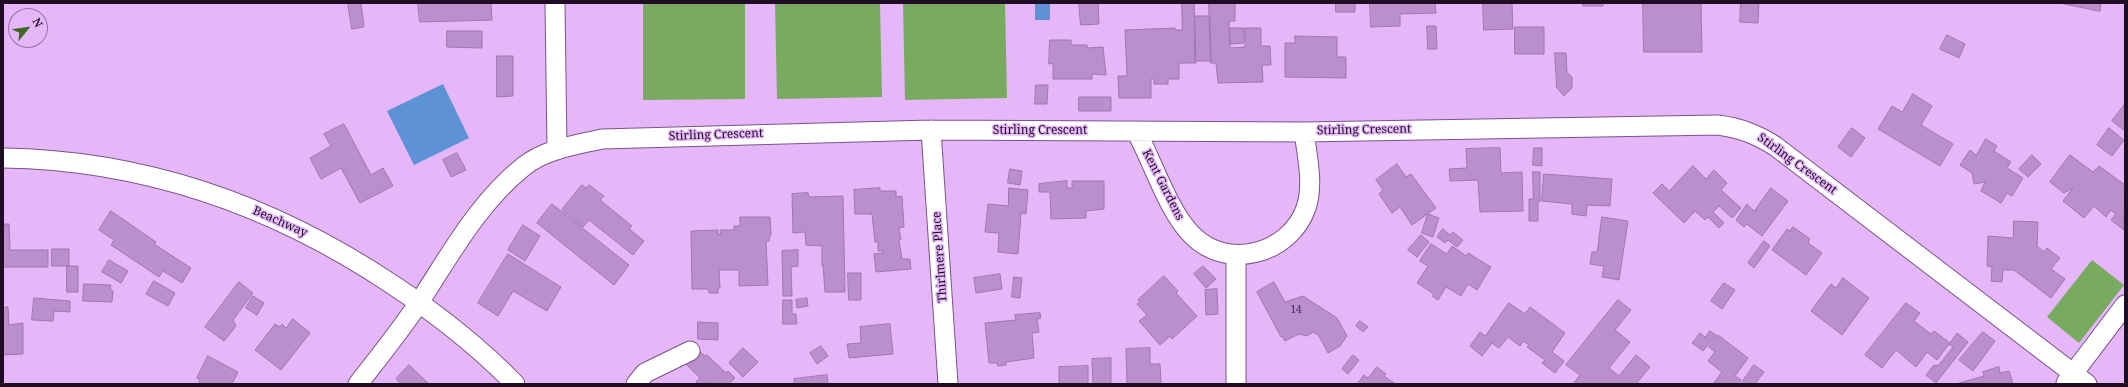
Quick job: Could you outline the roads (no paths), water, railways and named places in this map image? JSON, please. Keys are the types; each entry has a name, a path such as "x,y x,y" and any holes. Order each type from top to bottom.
{"street":[{"path":"555,3 557,150"},
{"name":"Stirling Crescent","path":"358,384 419,303 479,213 524,166 557,150 602,139 931,130 1304,132 1718,125 1739,128 1756,134 1776,146 2075,380"},
{"name":"Thirlmere Place","path":"931,130 948,384"},
{"name":"Kent Gardens","path":"1136,131 1177,216 1192,236 1210,250 1236,256 1256,253 1277,244 1292,231 1303,214 1306,207 1309,184 1304,132"},
{"name":"Beachway","path":"3,158 96,164 149,175 216,194 298,229 334,248 419,303 461,334 515,384"},
{"path":"1236,256 1236,384"},
{"path":"2075,380 2125,305"},
{"path":"636,384 645,373 690,351"}],"water":[{"path":"1035,3 1050,3 1050,20 1035,20"},
{"path":"443,84 469,138 414,165 387,111"}]}
